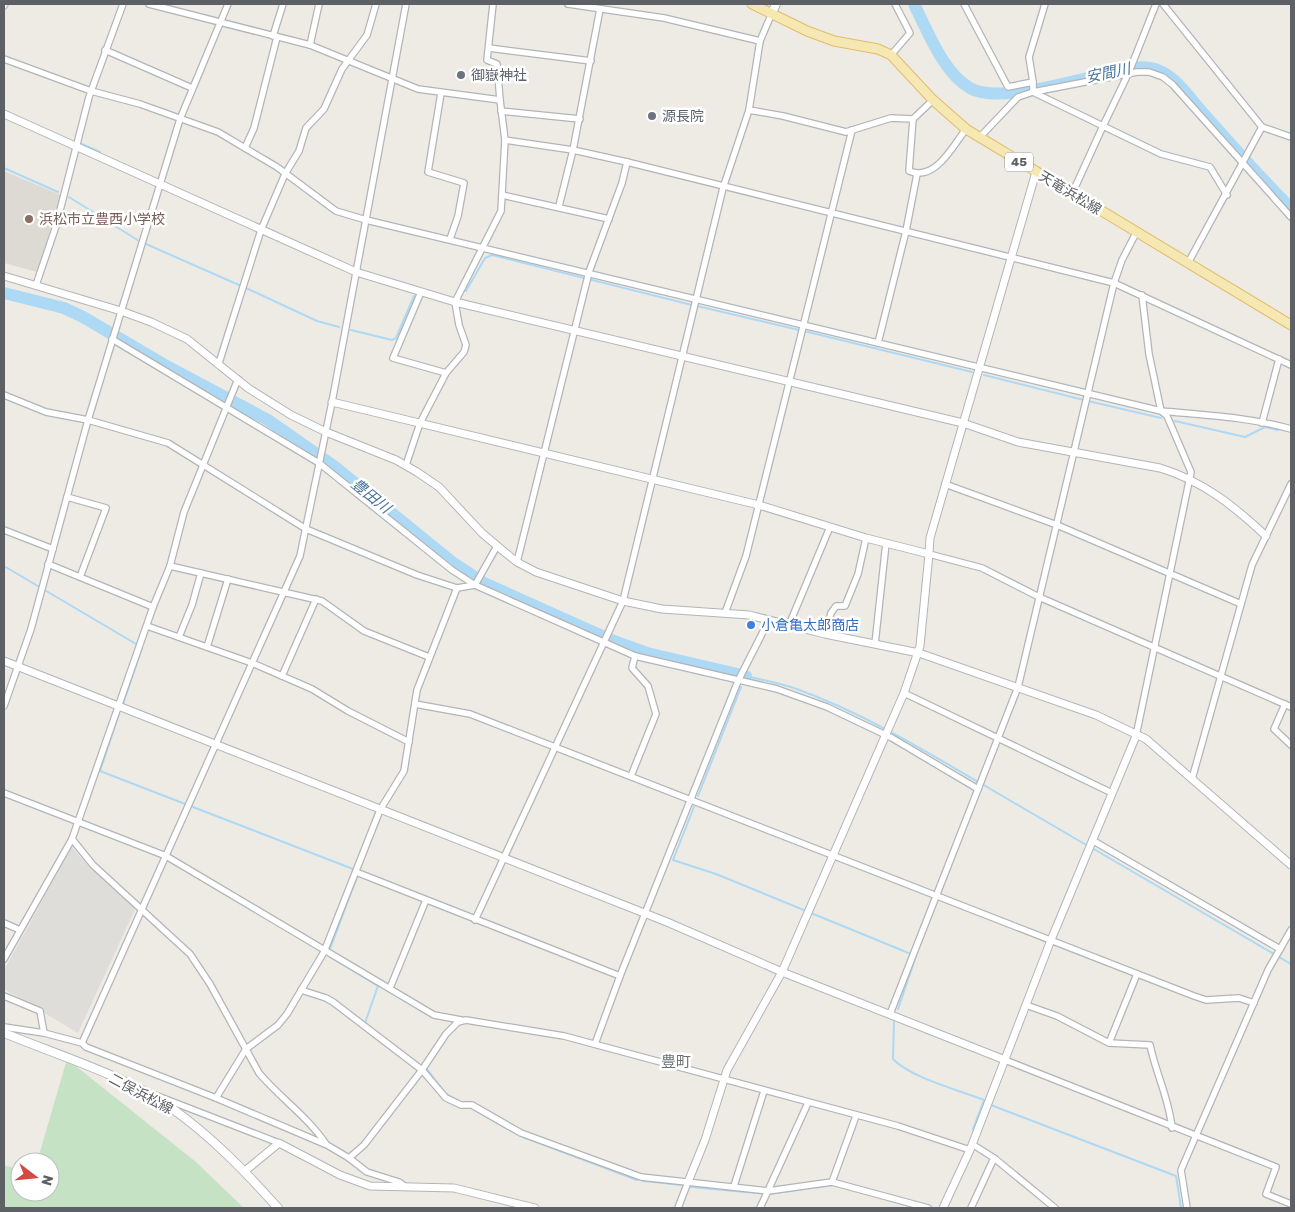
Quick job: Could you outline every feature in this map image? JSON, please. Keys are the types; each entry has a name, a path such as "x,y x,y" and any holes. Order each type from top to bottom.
{"main road":[{"name":"天竜浜松線","path":"752,4 807,32 834,41 878,49 891,55 933,100 966,128 1136,233 1291,325"},
{"path":"772,13 776,4"},
{"name":"二俣浜松線","path":"4,1033 134,1087 169,1106 208,1136 245,1171 278,1208"}],"street":[{"path":"36,285 56,226 78,148 91,91 123,4"},
{"path":"149,4 310,45 418,89 500,100"},
{"path":"4,706 19,667 115,328 180,119 228,4"},
{"path":"245,148 254,128 283,4"},
{"path":"310,45 319,4"},
{"path":"219,363 260,230 285,174 298,151 306,128 331,96 347,61 367,35 376,4"},
{"path":"82,1043 300,556 332,402 406,4"},
{"path":"406,465 420,423 446,373 464,352 466,344 458,325 456,302 501,211 505,140 497,64 487,60 494,4"},
{"path":"568,4 664,18 760,41"},
{"path":"891,55 910,33 895,4"},
{"path":"964,4 1008,87 1033,88 1130,70 1149,72 1168,81 1245,161 1291,216"},
{"path":"1033,88 1029,57 1045,4"},
{"path":"1072,194 1130,70 1156,4"},
{"path":"1163,4 1262,128 1291,137"},
{"path":"559,206 580,119 600,8"},
{"path":"475,920 624,601 723,188 749,110 760,41 772,13"},
{"path":"489,48 591,61"},
{"path":"105,50 192,88"},
{"path":"4,59 91,91 140,104 218,132 285,174 336,211 366,220 450,239 588,277 696,300 878,343 1088,396 1161,411 1262,422 1291,429"},
{"path":"1033,88 1161,154 1210,167 1227,195"},
{"path":"980,137 1018,97 1033,88"},
{"path":"441,93 428,172 464,183 458,216 450,239"},
{"path":"933,100 913,119 909,171 917,174 932,170 944,159 966,128"},
{"path":"749,110 783,116 846,132 890,118 913,119"},
{"path":"501,112 580,119"},
{"path":"4,114 356,272 456,302 963,423 1018,442 1160,468 1189,479 1225,500 1266,536"},
{"path":"1188,263 1227,195 1262,128"},
{"path":"725,612 746,556 852,130"},
{"path":"505,140 573,150 627,162 723,188 906,231 1114,284 1142,295 1291,365"},
{"path":"518,562 588,277 627,162"},
{"path":"678,1208 705,1140 724,1079 735,1053 782,972 904,693 919,653 930,538 1036,172"},
{"path":"878,343 906,231 917,174"},
{"path":"502,195 559,206 608,219"},
{"path":"890,1014 1018,688 1114,284 1122,260 1136,233"},
{"path":"4,276 120,311 187,338 238,379 291,415 326,432 406,465 439,487 498,546 518,562 551,577 624,601 662,609 725,612 919,653 1096,716 1146,739 1291,866"},
{"path":"421,292 393,358 446,373"},
{"path":"943,1208 971,1147 1051,940 1136,736 1191,472 1167,416 1161,411 1148,354 1142,295"},
{"path":"112,339 319,462 452,570 475,585 635,656 777,689 807,698 887,731 978,788"},
{"path":"1262,422 1279,359"},
{"path":"4,959 72,840 153,607 170,566 184,512 201,465 238,379"},
{"path":"4,396 46,412 88,420 168,443 306,529 417,575 457,588 475,585"},
{"path":"332,402 759,506 866,538 982,568 1039,597 1288,705 1274,729 1291,745"},
{"path":"946,484 1056,525 1241,604"},
{"path":"1192,779 1252,565 1291,484"},
{"path":"67,497 106,508 80,577"},
{"path":"789,625 830,527"},
{"path":"4,530 52,549"},
{"path":"824,634 830,612 836,606 845,606 858,574 866,538"},
{"path":"875,644 886,543"},
{"path":"475,585 498,546"},
{"path":"48,564 153,607"},
{"path":"170,566 316,599 328,605 364,631 429,657"},
{"path":"179,637 201,573"},
{"path":"207,647 228,579"},
{"path":"216,1098 246,1049 278,1025 287,1014 324,952 380,810 404,771 417,690 457,588"},
{"path":"282,676 316,599"},
{"path":"595,1044 620,976 743,669 769,620"},
{"path":"147,626 252,663 312,689 356,715 409,742"},
{"path":"631,776 656,714 648,686 632,668 635,656"},
{"path":"4,662 503,857 646,914 782,972 1172,1128 1276,1167 1266,1194 1291,1204"},
{"path":"904,693 1112,793"},
{"path":"415,704 470,714 1206,1000 1239,998 1254,1003"},
{"path":"4,793 166,856 434,1016 545,1031 971,1147 994,1158 1055,1208"},
{"path":"72,840 93,865 190,954 210,984 259,1073 269,1085 298,1110 327,1145"},
{"path":"1091,842 1280,951"},
{"path":"356,872 620,976"},
{"path":"390,988 426,900"},
{"path":"4,923 20,930"},
{"path":"1186,1208 1181,1170 1254,1003 1274,960 1291,930"},
{"path":"1109,1043 1137,974"},
{"path":"300,990 333,1002 422,1070 446,1098 461,1105 472,1105 521,1133 641,1177 734,1186 767,1193 832,1182 928,1208"},
{"path":"4,996 40,1011 44,1033"},
{"path":"1026,1005 1056,1016 1109,1043 1150,1045 1154,1066 1170,1108 1172,1128"},
{"path":"349,1158 364,1145 422,1070 446,1034 458,1022 466,1020"},
{"path":"4,1027 44,1033 82,1043 86,1047 216,1098 327,1145 349,1158 367,1172 399,1182 406,1187"},
{"path":"134,1087 278,1143 356,1182 370,1186 454,1188 535,1208"},
{"path":"734,1186 764,1091"},
{"path":"760,1208 808,1103"},
{"path":"832,1182 856,1116"},
{"path":"245,1171 278,1143"},
{"path":"971,1208 994,1158"}],"shaded area":[{"name":"浜松市立豊西小学校","path":"4,171 61,195 37,272 4,263"},
{"path":"72,847 90,868 136,907 78,1033 4,989 4,970"}],"green space":[{"path":"67,1059 196,1162 244,1208 4,1208 4,1165 10,1167 10,1202 60,1202 60,1152 40,1152"}],"waterway":[{"name":"安間川","path":"914,4 937,51 952,73 970,88 982,92 998,94 1036,90 1139,67 1160,71 1178,84 1246,161 1291,208"},
{"path":"82,144 100,152"},
{"path":"4,168 58,192"},
{"path":"69,197 139,241"},
{"path":"146,244 239,285"},
{"path":"466,291 485,258 492,255 692,305"},
{"path":"246,288 317,321 339,327"},
{"name":"豊田川","path":"4,293 64,308 83,317 163,364 268,420 335,467 452,562 484,583 611,640 647,653 746,676"},
{"path":"351,330 392,340 396,338 414,296"},
{"path":"697,306 799,330"},
{"path":"804,331 972,372"},
{"path":"984,375 1084,400"},
{"path":"1088,401 1161,418"},
{"path":"1175,421 1245,437 1265,427 1278,430"},
{"path":"4,566 136,644"},
{"path":"123,704 142,648"},
{"path":"745,679 746,676 788,686 842,707 911,743 978,782"},
{"path":"698,796 741,687"},
{"path":"119,714 100,771 353,869"},
{"path":"982,784 1088,846"},
{"path":"694,807 673,860 716,874 911,954"},
{"path":"1092,848 1291,964"},
{"path":"330,949 357,877"},
{"path":"898,1009 916,956"},
{"path":"330,957 378,986 365,1023 369,1026"},
{"path":"894,1022 893,1059 901,1066 923,1078 984,1100 973,1129"},
{"path":"372,1029 420,1065"},
{"path":"427,1069 445,1093 459,1101"},
{"path":"991,1105 1176,1176 1181,1208"},
{"path":"471,1108 507,1129"},
{"path":"523,1137 637,1180"},
{"path":"643,1181 682,1185"},
{"path":"691,1187 768,1194 834,1185"},
{"path":"889,1200 916,1208"}],"place":[{"name":"御嶽神社","path":"461,75"},
{"name":"源長院","path":"652,116"},
{"name":"浜松市立豊西小学校","path":"29,219"},
{"name":"小倉亀太郎商店","path":"751,625"}],"district":[{"name":"豊町","path":"676,1062"}]}
